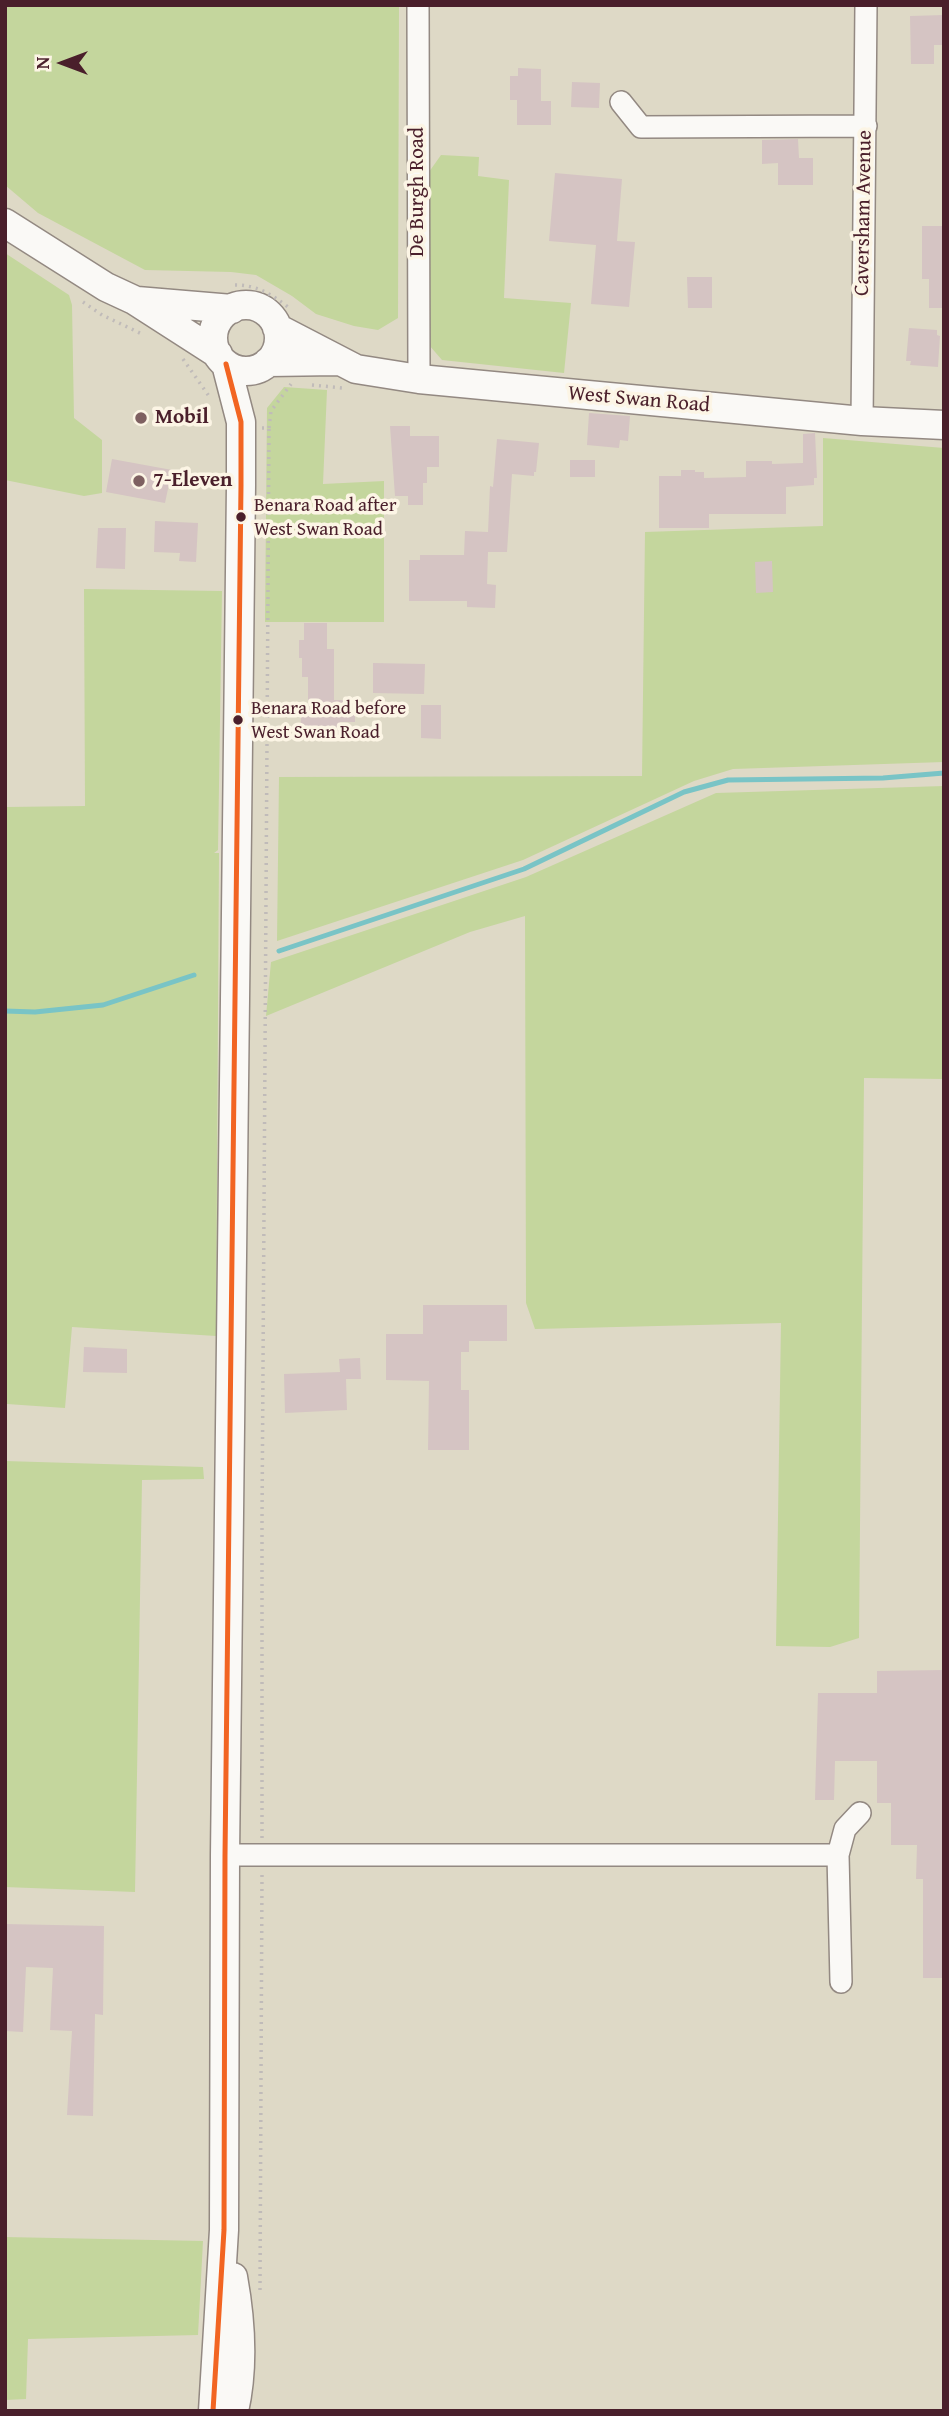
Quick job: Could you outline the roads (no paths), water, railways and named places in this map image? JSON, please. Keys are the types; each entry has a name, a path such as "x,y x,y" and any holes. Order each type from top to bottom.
{"main road":[{"path":"5,223 106,287 134,300 222,359 245,371 265,365"},
{"path":"134,300 232,309 246,306 261,309 269,315 277,328 278,345 265,365 241,422"},
{"path":"213,2411 224,2230 225,1855 241,422 222,359 214,343 214,332 220,319 232,309"},
{"name":"West Swan Road","path":"277,328 356,369 419,379 862,421 944,425"},
{"name":"West Swan Road","path":"265,365 337,361"},
{"path":"224,2230 237,2301 241,2344 238,2394 234,2411"}],"street":[{"name":"De Burgh Road","path":"418,5 419,379"},
{"name":"Caversham Avenue","path":"862,421 866,5"},
{"path":"621,102 641,127 866,126"},
{"path":"841,1982 838,1855 845,1829 860,1814"},
{"path":"225,1855 838,1855"}],"waterway":[{"path":"279,951 524,869 684,792 728,780 883,778 944,773"},
{"path":"5,1011 35,1012 103,1005 194,975"}],"place":[{"name":"Mobil","path":"141,418"},
{"name":"7-Eleven","path":"139,481"},
{"name":"Benara Road after West Swan Road","path":"241,517"},
{"name":"Benara Road before West Swan Road","path":"238,720"}]}
